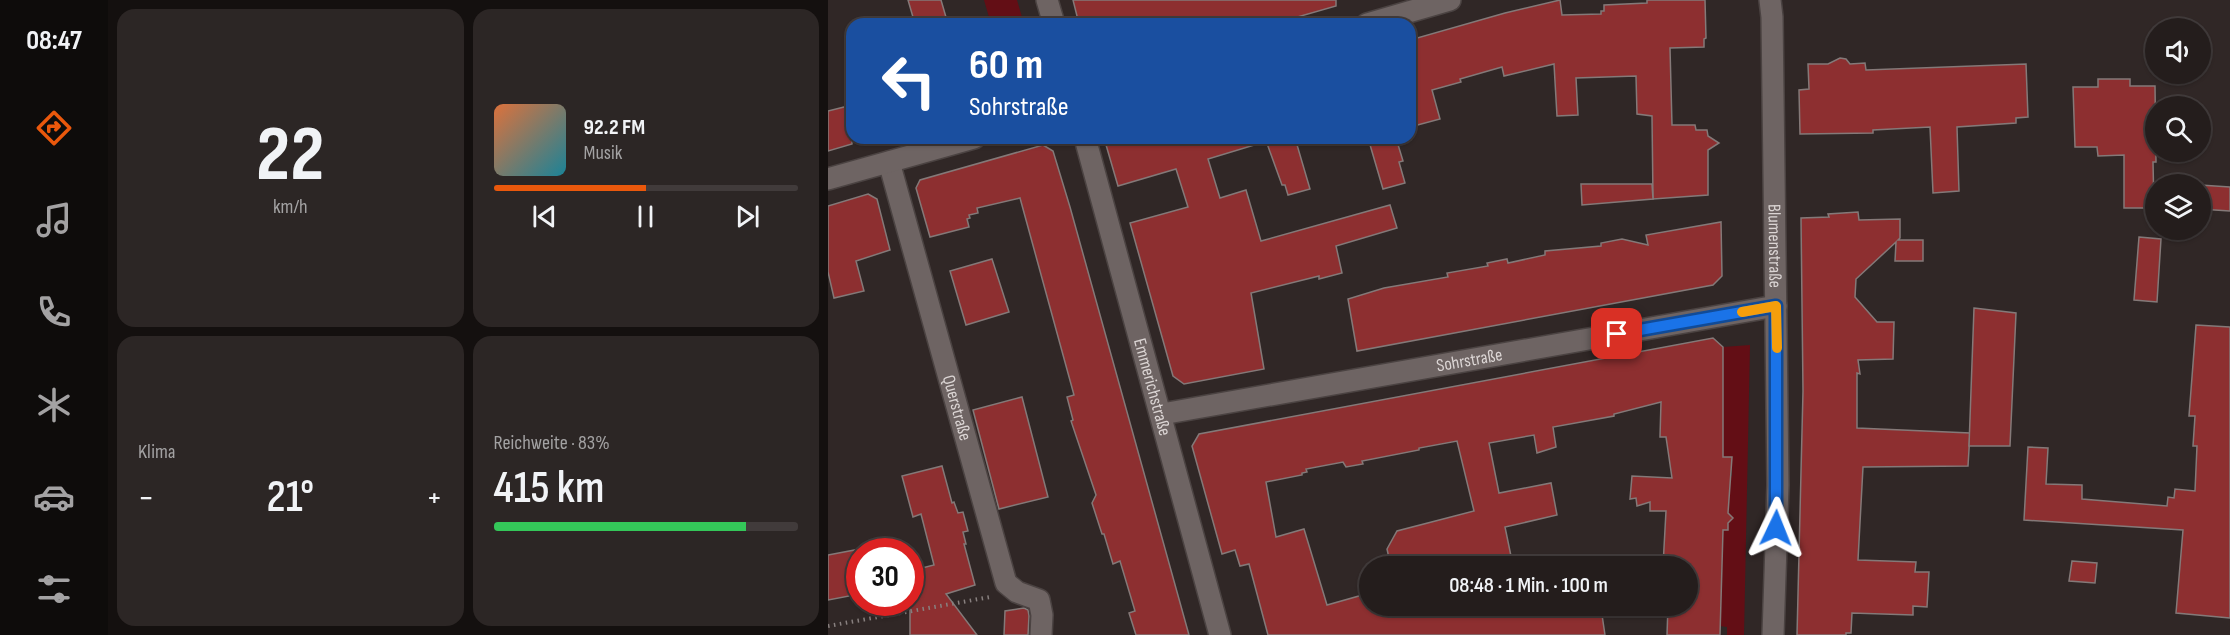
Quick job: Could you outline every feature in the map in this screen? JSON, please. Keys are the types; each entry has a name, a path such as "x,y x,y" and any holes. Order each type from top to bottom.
{"street":[{"path":"1047,0 1052,18"},
{"path":"1388,18 1450,0"},
{"name":"Blumenstraße","path":"1770,0 1778,485 1773,635"},
{"path":"828,180 953,144"},
{"name":"Emmerichstraße","path":"1087,144 1162,414 1220,635"},
{"name":"Querstraße","path":"889,162 1006,583 1017,592 1039,600 1042,615 1041,635"},
{"name":"Sohrstraße","path":"1162,414 1776,306"}],"path":[{"path":"828,626 1017,592"}],"shaded area":[{"path":"984,0 1017,0 1022,18 989,18"},
{"path":"1750,345 1744,635 1727,635 1727,627 1720,626 1723,530 1728,530 1728,523 1733,518 1728,513 1723,477 1732,476 1732,457 1723,457 1723,347"}],"building":[{"path":"908,0 941,0 946,18 913,18"},
{"path":"1073,0 1336,0 1336,6 1294,18 1078,18"},
{"path":"1560,0 1562,15 1601,14 1601,11 1604,11 1604,5 1647,3 1647,0 1705,0 1706,38 1704,47 1670,48 1672,125 1695,125 1696,130 1707,130 1708,136 1719,143 1708,150 1708,195 1653,199 1652,116 1637,114 1636,76 1576,78 1578,115 1557,116 1554,64 1504,76 1502,67 1432,90 1440,119 1416,125 1416,38"},
{"path":"1840,58 1846,59 1850,64 1865,63 1866,70 2026,64 2028,117 2016,118 2016,123 1957,127 1959,191 1933,193 1930,127 1873,130 1873,133 1800,134 1799,90 1809,89 1808,64 1828,64"},
{"path":"2098,79 2130,79 2130,86 2155,86 2155,96 2145,96 2145,162 2153,162 2153,174 2145,174 2145,208 2124,208 2124,155 2098,156 2097,147 2075,147 2073,87 2098,87"},
{"path":"846,106 846,144 852,144 828,151 828,111"},
{"path":"1106,144 1258,144 1208,159 1220,198 1246,190 1261,241 1390,205 1397,228 1336,246 1342,273 1319,279 1319,276 1251,293 1264,369 1184,384 1173,376 1130,223 1188,207 1176,169 1118,186"},
{"path":"1267,144 1297,144 1310,189 1288,195 1285,185 1282,185"},
{"path":"1370,144 1398,144 1403,161 1399,162 1405,183 1383,189"},
{"path":"1043,145 1053,151 1070,207 1189,635 1136,635 1129,613 1135,611 1120,561 1113,564 1092,503 1096,495 1071,421 1073,420 1067,397 1074,395 1020,198 977,208 978,213 969,215 970,218 967,219 969,227 930,237 916,188 920,180"},
{"path":"1581,184 1652,184 1653,199 1582,205"},
{"path":"2211,186 2230,187 2230,211 2211,210"},
{"path":"868,194 877,199 890,250 856,261 864,291 834,298 828,272 828,206"},
{"path":"1858,212 1859,220 1900,219 1900,238 1898,240 1923,240 1923,261 1895,261 1896,242 1856,279 1855,297 1877,322 1894,322 1893,359 1858,360 1860,374 1857,373 1857,428 1970,433 1968,466 1863,467 1858,560 1916,562 1915,572 1929,572 1927,607 1913,606 1913,615 1852,613 1851,633 1846,633 1846,635 1797,635 1803,391 1801,218 1829,217 1828,214"},
{"path":"1721,222 1722,276 1713,285 1357,351 1348,299 1384,288 1448,277 1447,273 1488,266 1487,263 1507,259 1508,263 1545,255 1545,251 1601,246 1601,243 1622,239 1648,245 1646,235"},
{"path":"2139,237 2145,238 2145,240 2161,240 2157,302 2134,300"},
{"path":"992,259 1009,312 966,325 950,271"},
{"path":"1974,308 2016,313 2010,446 1969,446"},
{"path":"2196,325 2230,327 2230,618 2176,613 2183,530 2024,520 2028,447 2048,448 2046,484 2082,485 2082,499 2167,506 2168,497 2174,498 2175,489 2195,491 2197,446 2193,446 2195,416 2189,416"},
{"path":"1713,338 1723,347 1723,457 1732,457 1728,513 1733,518 1728,523 1728,530 1723,530 1720,635 1667,635 1668,616 1698,616 1698,556 1664,556 1666,511 1650,511 1650,502 1637,506 1636,498 1630,499 1632,476 1672,478 1666,437 1660,437 1661,402 1614,414 1614,416 1553,427 1556,447 1537,453 1534,435 1489,443 1499,493 1551,483 1557,515 1505,527 1511,556 1389,556 1387,549 1397,531 1474,511 1457,441 1362,461 1363,464 1346,467 1343,462 1306,469 1307,472 1302,475 1266,482 1276,537 1304,529 1327,605 1359,596 1359,616 1602,616 1605,635 1268,635 1249,564 1240,566 1235,550 1222,554 1192,446 1199,434"},
{"path":"1022,397 1048,497 999,509 973,410"},
{"path":"942,466 952,503 954,502 958,513 963,512 968,531 963,532 966,544 964,544 975,585 946,594 977,635 910,635 910,616 924,616 924,568 934,565 921,514 913,517 902,476"},
{"path":"846,552 846,597 828,600 828,555"},
{"path":"2072,561 2097,563 2095,583 2069,581"},
{"path":"1024,608 1028,610 1029,616 1028,635 1004,635 1005,611"}],"slow traffic":[{"path":"1742,312 1776,306 1777,348"}],"route":[{"path":"1617,334 1776,306 1778,485 1776,528"}]}
